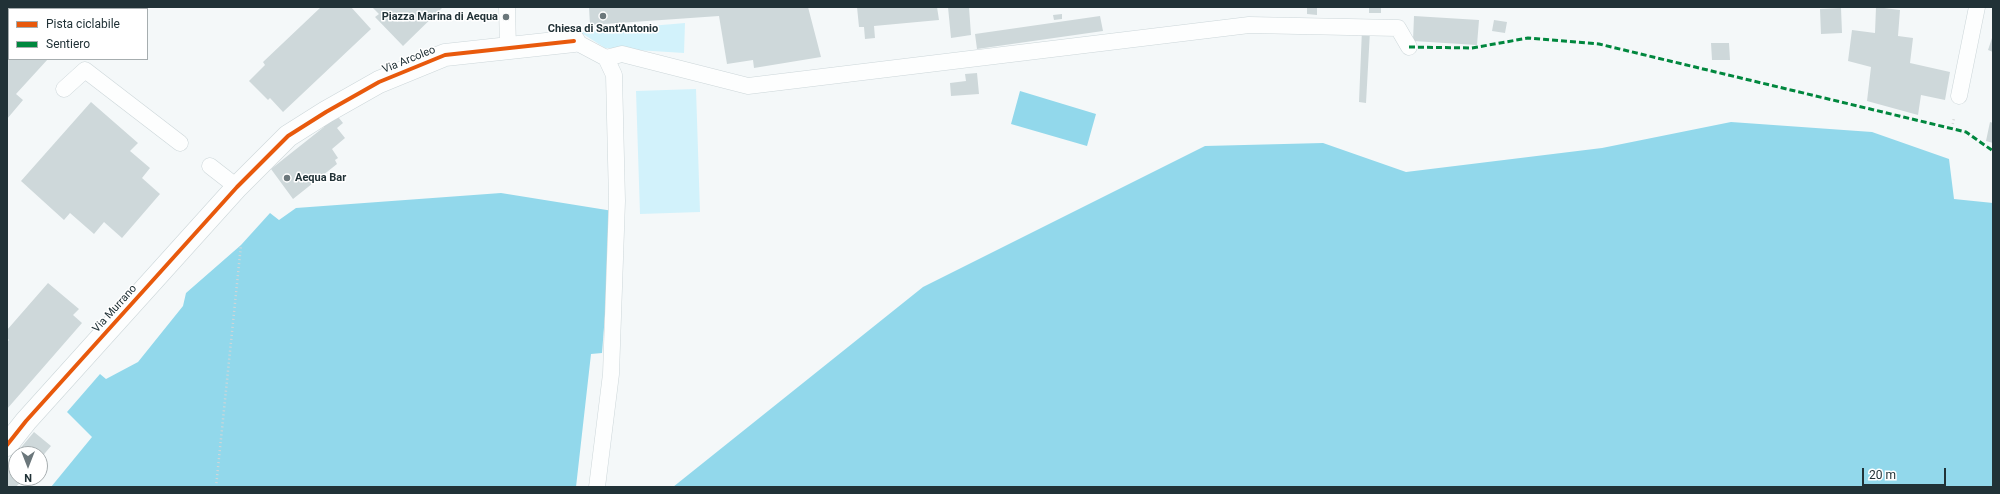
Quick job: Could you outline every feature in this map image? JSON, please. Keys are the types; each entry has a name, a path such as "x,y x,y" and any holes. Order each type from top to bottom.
{"street":[{"name":"Via Arcoleo","path":"238,186 288,136 326,112 379,82 445,55 574,41"},
{"name":"Via Murrano","path":"7,445 26,421 238,186"}],"lane":[{"path":"507,7 508,48"},
{"path":"1959,96 1977,7"},
{"path":"606,58 622,54 748,86 1249,25 1398,28 1409,47"},
{"path":"574,41 606,58 614,75 617,202 611,374 597,487"},
{"path":"64,89 85,70 180,143"},
{"path":"210,166 238,186"}],"path":[{"path":"216,487 241,245"}],"shaded area":[{"path":"8,7 59,7 58,8"},
{"path":"685,23 684,53 605,48 580,32"},
{"path":"696,89 700,212 640,214 636,91"}],"water":[{"path":"1020,91 1096,114 1087,146 1011,124"},
{"path":"1731,122 1872,132 1949,159 1954,199 1993,203 1993,487 673,487 923,287 1205,146 1323,143 1406,172 1602,148"},
{"path":"501,193 613,211 602,353 591,354 576,487 51,487 92,437 67,412 100,374 106,379 138,362 183,306 186,293 241,245 270,213 279,220 296,208"}],"building":[{"path":"87,7 145,7 144,8"},
{"path":"321,7 351,7 371,29 283,112 270,98 268,100 249,81 265,65 263,62"},
{"path":"372,7 443,7 403,46 375,17 379,14"},
{"path":"589,7 808,7 821,57 754,68 753,60 727,64 719,16 590,25"},
{"path":"857,7 937,7 939,20 874,26 875,38 865,39 864,27 859,27"},
{"path":"948,7 969,7 971,35 951,38"},
{"path":"1307,7 1317,7 1317,15 1307,14"},
{"path":"1369,7 1381,7 1381,13 1369,13"},
{"path":"1876,7 1900,10 1898,36 1913,38 1910,63 1950,72 1945,100 1921,95 1918,115 1867,101 1871,67 1848,61 1852,30 1875,33"},
{"path":"1841,8 1842,33 1821,34 1820,9"},
{"path":"7,10 8,60 47,60 16,94 23,100 7,119"},
{"path":"1062,14 1062,19 1054,20 1053,15"},
{"path":"1100,16 1103,31 977,49 975,34"},
{"path":"1414,16 1479,20 1477,45 1413,41"},
{"path":"1494,20 1507,22 1505,33 1492,31"},
{"path":"1362,29 1370,31 1366,103 1359,102"},
{"path":"1993,35 1993,52 1988,50"},
{"path":"1711,43 1729,43 1730,60 1712,60"},
{"path":"977,73 979,94 951,96 950,83 966,81 965,74"},
{"path":"91,102 138,143 130,151 150,168 142,178 160,194 122,238 104,222 94,234 70,213 64,220 21,181"},
{"path":"335,113 343,123 337,128 345,138 332,149 338,158 335,160 337,164 293,199 271,169 324,127 321,123"},
{"path":"1990,122 1993,123 1993,143 1986,141"},
{"path":"48,283 79,309 73,315 82,323 7,409 7,342 9,340 7,338 7,330"},
{"path":"34,432 51,446 48,450 48,446 22,446"},
{"path":"8,463 8,486 17,486 16,487 7,487"}],"marked path":[{"path":"1409,47 1472,48 1528,38 1599,44 1966,132 1993,151"}],"cycle path":[{"path":"7,445 26,421 237,187 288,136 326,112 379,82 445,55 574,41"}],"place":[{"name":"Chiesa di Sant'Antonio","path":"603,16"},
{"name":"Piazza Marina di Aequa","path":"506,17"},
{"name":"Aequa Bar","path":"287,178"}]}
